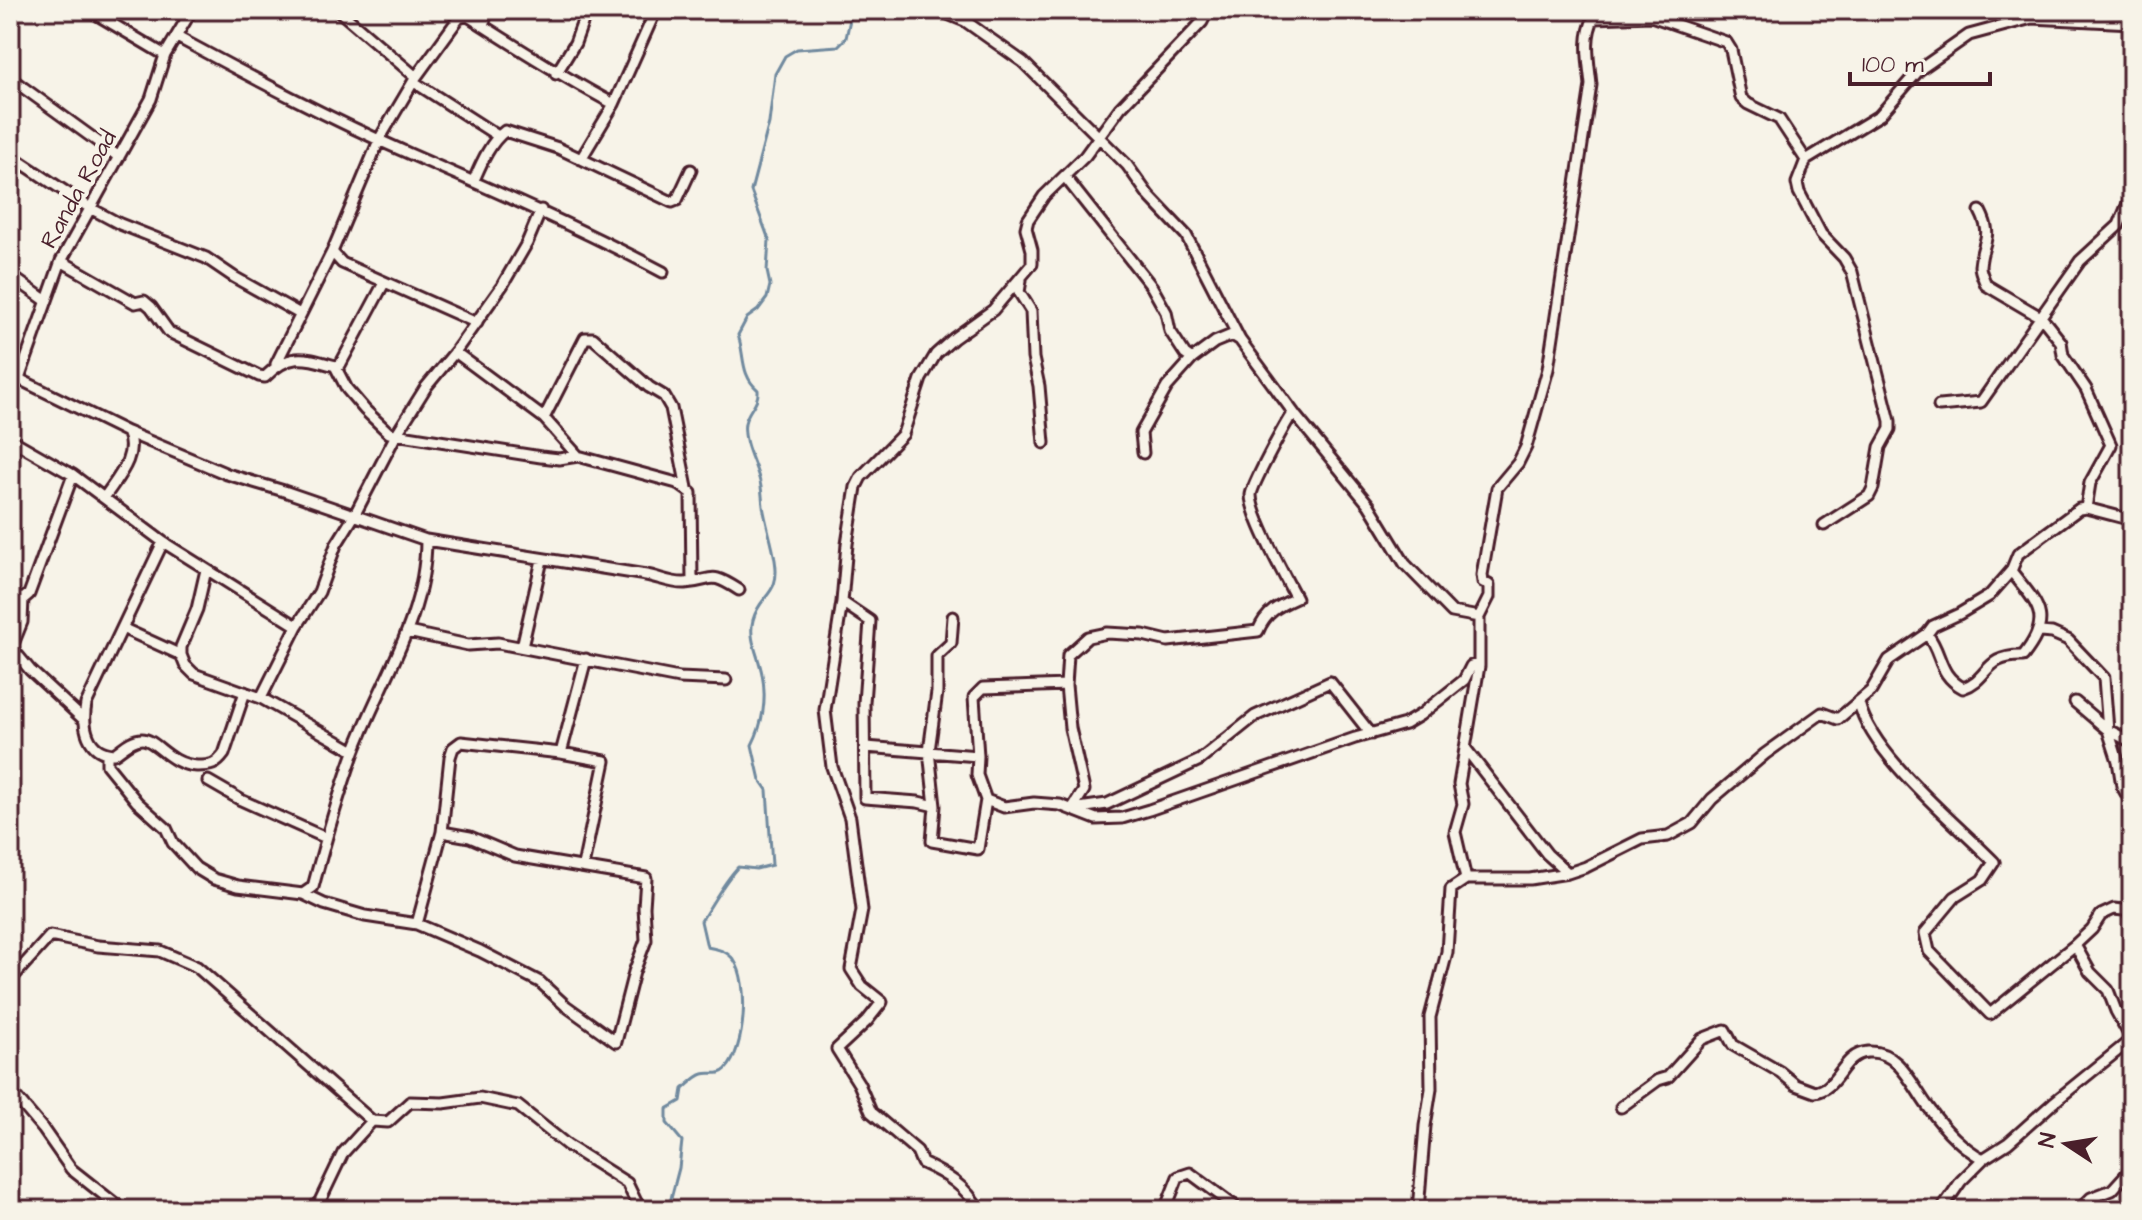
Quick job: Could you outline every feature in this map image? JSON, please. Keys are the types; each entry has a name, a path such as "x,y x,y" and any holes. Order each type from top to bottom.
{"street":[{"path":"89,10 165,55"},
{"name":"Randa Road","path":"10,393 19,379 61,261 151,99 165,55 192,10"},
{"path":"338,10 415,80 498,136"},
{"path":"483,25 488,10"},
{"path":"556,74 575,43 587,10"},
{"path":"581,159 614,104 656,10"},
{"path":"938,10 965,21 1017,57 1099,134 1127,165 1149,196 1186,235 1240,340 1296,416 1369,505 1405,564 1452,612 1479,617"},
{"path":"979,1210 949,1175 922,1163 917,1151 871,1112 859,1084 837,1049 882,1002 862,986 851,969 862,910 850,818 832,767 825,710 856,487 861,477 903,434 921,379 936,354 993,310 1032,264 1026,228 1044,196 1094,146 1099,134 1202,22 1208,10"},
{"path":"1466,879 1455,832 1463,804 1459,784 1477,664 1479,617 1489,597 1489,585 1483,582 1482,575 1497,488 1518,463 1526,447 1548,369 1591,85 1589,27 1594,18 1598,14 1651,16 1726,42 1731,50 1741,98 1779,119 1806,160"},
{"path":"61,261 135,303 144,301 169,332 265,377 276,364 332,252 380,138 415,80 460,17 468,16 517,45 556,74 614,104"},
{"path":"1824,525 1869,496 1880,447 1890,429 1890,421 1852,272 1844,258 1821,234 1799,192 1797,183 1806,160 1880,115 1919,70 1969,35 2032,18 2132,23"},
{"path":"177,37 261,83 541,210 663,272"},
{"path":"10,78 119,157"},
{"path":"474,180 498,136 505,131 558,148 672,202 677,200 691,170"},
{"path":"10,155 90,208 120,224 206,258 300,314"},
{"path":"1065,177 1152,287 1166,312 1170,331 1185,354 1192,359"},
{"path":"1939,406 1981,402 2080,261 2119,225 2132,194"},
{"path":"261,698 297,626 319,592 336,545 396,435 426,387 477,323 527,243 541,210"},
{"path":"1980,211 1988,226 1989,238 1980,268 1986,285 2042,318 2061,342 2063,355 2086,389 2111,445 2090,483 2086,508"},
{"path":"332,252 342,263 477,323"},
{"path":"1023,273 1019,292 1031,311 1033,358 1044,443"},
{"path":"10,275 45,300"},
{"path":"276,364 299,358 335,366 343,361 384,283"},
{"path":"1143,453 1141,433 1167,387 1192,359 1215,342 1232,335 1240,340"},
{"path":"544,418 585,338 593,338 649,387 664,396 671,408 687,488"},
{"path":"455,352 544,418 578,456"},
{"path":"335,366 347,389 389,433 541,457 559,459 578,456 687,488 691,493 692,581"},
{"path":"19,379 127,432 227,474 426,540 677,582 716,578 739,590"},
{"path":"1072,809 1084,790 1070,728 1066,685 1068,655 1088,637 1107,633 1143,635 1168,641 1258,631 1271,611 1296,598 1260,527 1251,493 1278,436 1290,417 1296,416"},
{"path":"104,498 128,461 131,441 127,432"},
{"path":"10,439 73,475 163,542 297,626"},
{"path":"10,592 22,600 29,594 73,475"},
{"path":"1418,1210 1433,1063 1430,1017 1447,952 1451,889 1466,879 1530,879 1568,873 1635,842 1668,836 1692,823 1712,799 1798,728 1822,713 1838,719 1859,703 1871,691 1889,660 1927,634 1933,626 1989,596 2011,571 2018,554 2079,509 2086,508 2132,520"},
{"path":"303,894 313,887 354,751 408,632 426,568 426,540"},
{"path":"163,542 86,704 83,719 85,732 91,742 107,754 114,754 140,739 148,740 174,761 210,766 218,763 224,754 245,692"},
{"path":"522,647 542,560"},
{"path":"206,570 197,609 181,647 185,665 194,674 261,698 354,751"},
{"path":"1927,634 1934,643 1945,674 1963,688 1973,684 1991,663 2023,656 2040,632 2040,613 2034,599 2011,571"},
{"path":"23,598 22,622 11,648 83,719"},
{"path":"842,602 870,621 864,703 865,798 935,806"},
{"path":"953,617 951,643 937,656 937,692 929,751 935,806 932,841 978,849 986,800 977,775 974,697 983,688 1066,685"},
{"path":"122,628 181,655"},
{"path":"408,632 468,645 488,642 522,647 679,678 726,680"},
{"path":"2040,632 2068,640 2104,678 2108,730 2122,786 2132,804"},
{"path":"561,753 586,659"},
{"path":"986,800 1004,807 1034,803 1072,809 1096,819 1122,818 1396,728 1420,715 1464,680 1471,666 1477,664"},
{"path":"1072,809 1107,804 1200,760 1255,716 1330,682 1371,734"},
{"path":"2075,702 2108,730 2131,741 2118,761"},
{"path":"1859,703 1874,739 1927,798 1994,862 1982,880 1955,897 1925,933 1929,951 1990,1014 2075,945 2101,915 2114,909 2132,911"},
{"path":"417,924 442,832 450,757 453,748 461,742 605,761 583,866"},
{"path":"866,747 978,756"},
{"path":"1466,749 1547,854 1568,873"},
{"path":"107,754 107,765 137,802 166,828 173,843 196,868 214,879 238,886 303,894 324,904 365,916 417,924 480,951 540,982 566,1006 616,1042 634,972 646,940 646,878 515,856 470,837 442,832"},
{"path":"208,781 241,800 326,838"},
{"path":"10,984 50,936 98,946 160,951 197,967 372,1121 388,1122 410,1102 443,1103 480,1098 518,1106 567,1145 627,1183 640,1210"},
{"path":"1941,1210 1961,1181 1983,1159 2008,1143 2132,1040 2108,990 2090,972 2075,945"},
{"path":"1621,1107 1658,1080 1668,1077 1702,1039 1725,1030 1733,1045 1796,1085 1815,1092 1828,1088 1839,1071 1856,1055 1868,1052 1891,1060 1906,1073 1927,1107 1960,1144 1983,1159"},
{"path":"10,1090 71,1169 123,1210"},
{"path":"312,1210 320,1201 343,1153 372,1121"},
{"path":"2079,1210 2091,1198 2112,1190 2132,1168"},
{"path":"1165,1210 1178,1177 1190,1173 1240,1210"}],"waterway":[{"path":"668,1210 679,1168 682,1141 667,1123 667,1109 681,1101 683,1089 698,1077 726,1069 738,1047 743,1016 744,999 739,970 728,954 707,947 701,921 738,867 756,869 772,865 767,790 760,780 752,745 764,701 761,667 752,627 756,611 773,588 776,572 760,482 745,430 746,418 757,399 758,390 748,378 738,335 747,318 767,298 770,285 767,271 769,240 751,191 769,123 775,74 785,56 797,49 838,46 846,38 852,10"}]}
